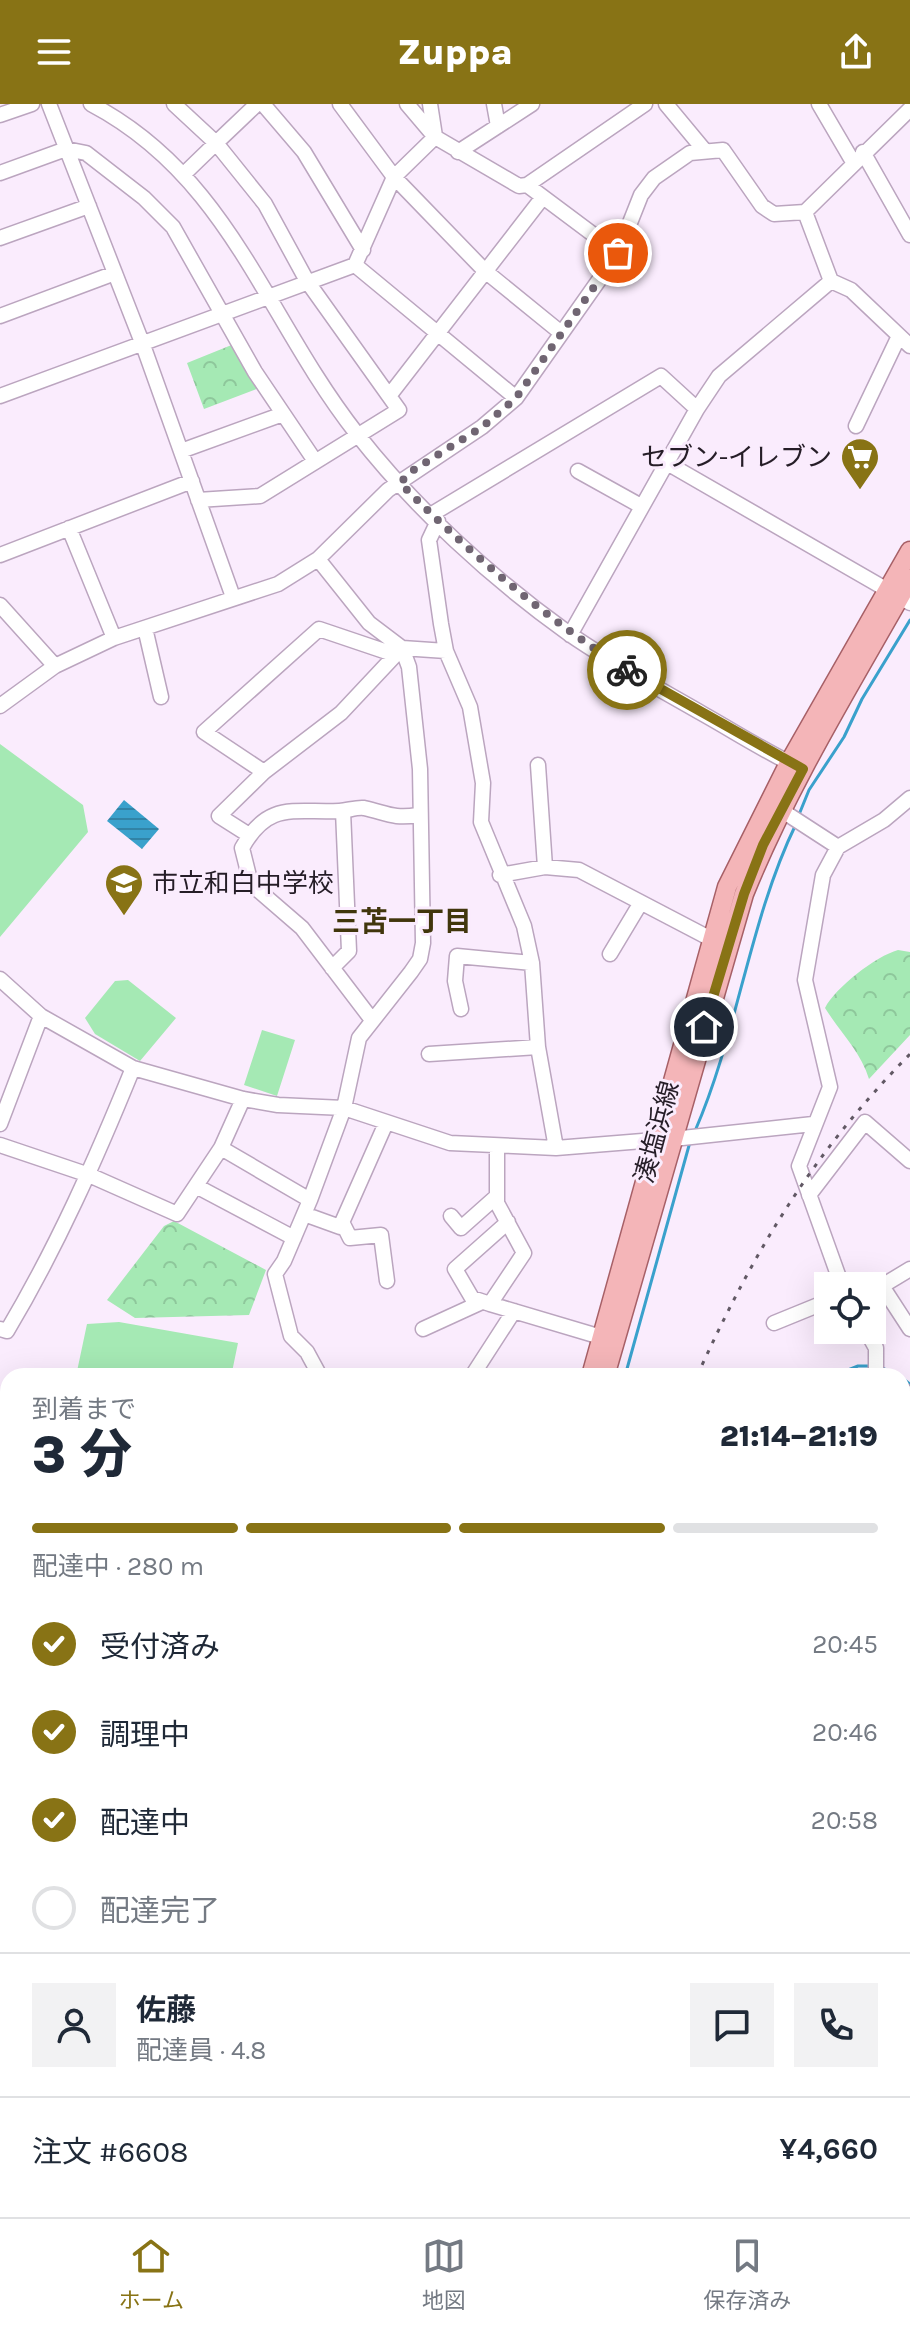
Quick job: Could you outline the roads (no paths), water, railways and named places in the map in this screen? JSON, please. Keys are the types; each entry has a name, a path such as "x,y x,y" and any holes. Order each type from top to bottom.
{"main road":[{"name":"湊塩浜線","path":"899,596 910,551"},
{"name":"湊塩浜線","path":"607,1368 711,939 749,837 910,579"},
{"name":"湊塩浜線","path":"593,1368 744,894 781,810 796,766"}],"street":[{"path":"0,115 32,104"},
{"path":"49,104 143,345 233,597"},
{"path":"91,104 135,130 185,173 231,233 266,296 358,435 400,483 505,584 570,635 796,766"},
{"path":"174,104 216,143 265,204 307,281 399,410 260,496 198,500"},
{"path":"185,173 260,104 304,152 363,250"},
{"path":"340,104 394,177 485,271 560,332"},
{"path":"407,104 435,137 519,186 527,185 645,104"},
{"path":"430,104 435,137"},
{"path":"494,104 498,126"},
{"path":"458,152 532,104"},
{"path":"666,104 705,151"},
{"path":"819,104 910,235"},
{"path":"0,706 55,666 114,638 278,584 318,559 388,490 412,471 482,427 516,398 618,253 641,195 654,178 690,153 723,150 762,206 774,214 805,212 910,109"},
{"path":"0,396 355,265 394,177 435,137"},
{"path":"0,173 66,149 86,153 133,189 173,227 255,372 315,461"},
{"path":"527,185 618,253"},
{"path":"389,396 543,197"},
{"path":"0,238 89,206"},
{"path":"805,212 831,281 851,290 905,341 856,426"},
{"path":"355,265 516,398"},
{"path":"0,316 115,273"},
{"path":"570,635 641,506 719,376 831,281"},
{"path":"556,1148 538,1047 532,963 524,926 500,875 481,822 483,783 470,707 446,651 429,540 435,517 661,376 697,409"},
{"path":"181,451 283,414"},
{"path":"667,463 899,596"},
{"path":"578,471 641,506"},
{"path":"0,555 192,481"},
{"path":"69,528 114,638"},
{"path":"316,1368 307,1352 291,1336 275,1274 307,1207 344,1108 359,1038 420,959 424,911 416,715 399,652 369,623 318,559"},
{"path":"0,605 55,666"},
{"path":"145,628 161,697"},
{"path":"264,772 204,732 319,629 399,652 446,651"},
{"path":"249,835 219,816 264,772 341,713 399,652"},
{"path":"538,765 545,867"},
{"path":"837,1272 799,1166 830,1087 805,980 823,875 838,847 884,820 910,798"},
{"path":"372,1020 302,928 251,884 242,848 255,825 289,811 343,811 361,807 395,819 418,815"},
{"path":"781,810 838,847"},
{"path":"332,968 349,951 343,811"},
{"path":"500,875 545,867 579,870 711,939"},
{"path":"610,954 640,904"},
{"path":"461,1009 455,981 457,956 532,963"},
{"path":"0,979 41,1016 133,1068 243,1099 278,1105 344,1108 433,1140 556,1148 813,1124"},
{"path":"0,1124 41,1016"},
{"path":"429,1054 538,1047"},
{"path":"0,1329 7,1331 43,1271 89,1175 133,1068"},
{"path":"0,1145 89,1175 177,1214 221,1148 243,1099"},
{"path":"809,1195 865,1122 910,1161"},
{"path":"221,1148 340,1227 386,1123"},
{"path":"423,1329 486,1303 524,1253 497,1196 497,1146"},
{"path":"196,1186 294,1238"},
{"path":"451,1216 461,1228 497,1196"},
{"path":"342,1222 350,1238 381,1235 387,1281"},
{"path":"508,1222 455,1269 472,1298 601,1337"},
{"path":"886,1284 910,1269"},
{"path":"886,1300 910,1329"},
{"path":"774,1323 814,1307"},
{"path":"477,1368 514,1311"},
{"path":"874,1344 876,1368"}],"water":[{"path":"124,800 159,829 142,849 107,821"}],"waterway":[{"path":"798,817 809,790 844,737 862,699 910,620"},
{"path":"695,1131 722,1055 766,899 796,824"},
{"path":"627,1368 690,1142"},
{"path":"853,1368 871,1366"},
{"path":"879,1366 883,1368"}],"railway":[{"path":"701,1368 741,1286 788,1205 844,1129 910,1054"}],"place":[{"name":"セブン-イレブン","path":"860,491"},
{"name":"市立和白中学校","path":"124,917"}],"district":[{"name":"三苫一丁目","path":"402,921"}]}
